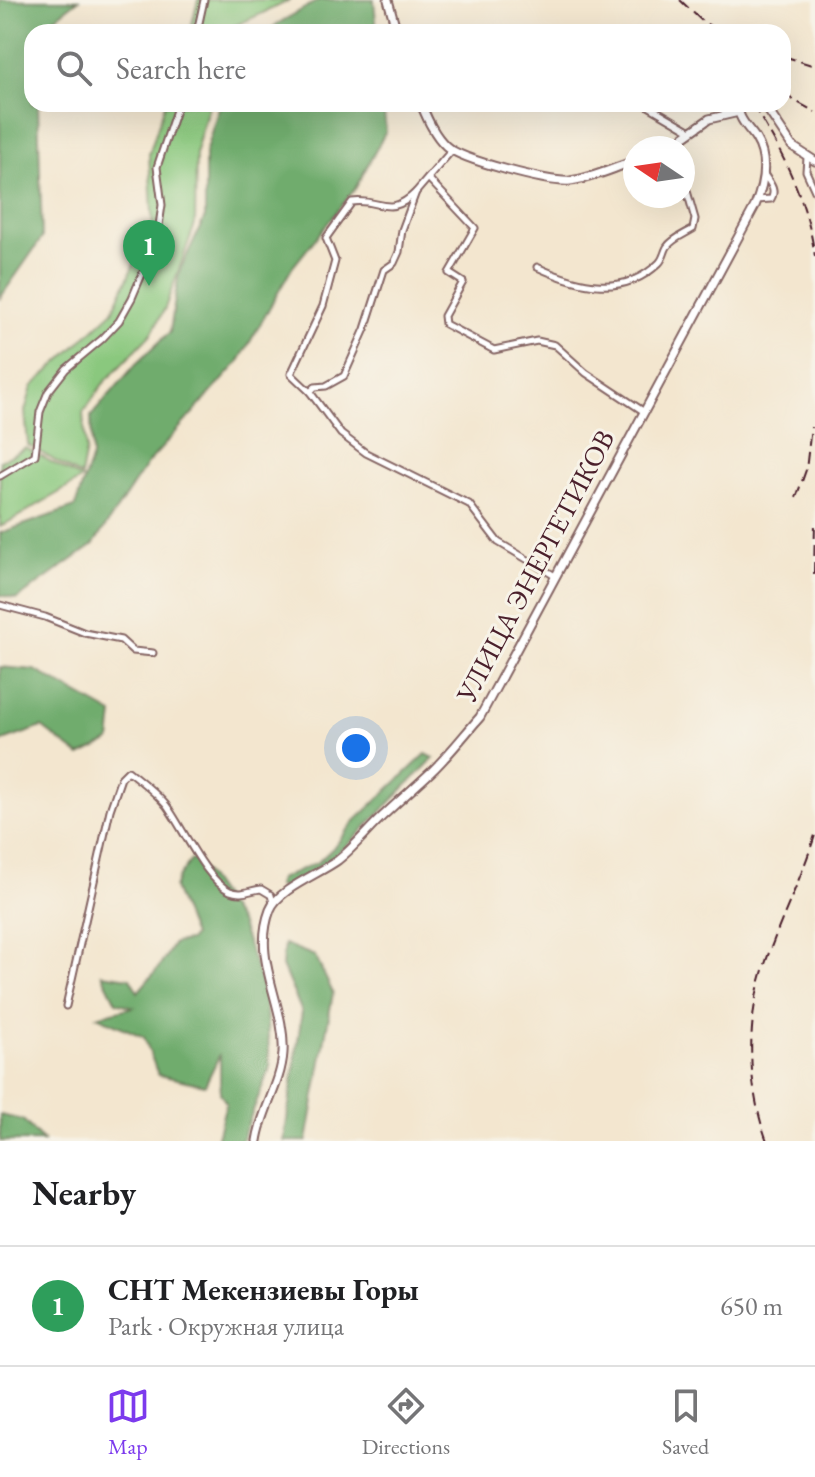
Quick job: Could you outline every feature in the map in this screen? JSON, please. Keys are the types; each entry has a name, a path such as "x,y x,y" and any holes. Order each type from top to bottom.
{"main road":[{"path":"388,0 395,24"},
{"path":"425,112 436,134 452,150 476,161 566,182 592,177 623,165"},
{"path":"685,136 709,119 739,112 741,120 759,145 764,174"},
{"path":"769,112 792,146 811,160"},
{"name":"УЛИЦА ЭНЕРГЕТИКОВ","path":"272,899 313,877 351,849 432,771 480,717 757,200 764,174"},
{"path":"257,1141 283,1055 280,1018 265,962 265,935 272,899"}],"street":[{"path":"199,24 204,0"},
{"path":"0,476 35,455 40,412 48,392 66,369 110,331 132,298 160,230 162,205 157,167 175,112"},
{"path":"659,112 691,131"},
{"path":"452,150 402,204 391,207 352,202 336,220 326,238 335,261 323,306 291,374 310,392 341,434 375,458 469,504 498,542 555,576"},
{"path":"811,160 806,171 815,191"},
{"path":"757,200 771,199 773,195 764,174"},
{"path":"428,178 475,228 449,273 463,282 444,316 445,324 494,350 537,341 555,345 586,373 643,411"},
{"path":"310,392 344,376 365,329 384,270 394,263 399,252 402,230 416,192"},
{"path":"537,267 566,281 616,287 640,278 662,261 668,244 693,229 693,208"},
{"path":"0,605 45,617 85,633 121,640 133,651 153,653"},
{"path":"66,1006 110,810 121,778 128,771 163,802 221,886 245,894 261,889 272,899"}],"green space":[{"path":"0,0 78,0 47,24 24,24 24,112 38,112 42,238 0,298"},
{"path":"198,0 291,0 239,24 192,24"},
{"path":"319,0 374,0 376,24 277,24"},
{"path":"162,112 207,112 196,151 195,224 165,308 152,333 103,384 83,413 86,450 81,476 28,445 25,411 32,387 113,311 153,231 149,154"},
{"path":"218,112 384,112 386,131 355,189 292,268 238,363 147,464 93,545 17,599 0,595 0,533 75,507 92,456 91,416 136,364 170,332 179,272 205,217 205,153"},
{"path":"26,448 82,479 0,527 0,461"},
{"path":"0,667 35,670 113,714 110,741 80,756 42,727 0,742"},
{"path":"426,754 434,758 350,843 284,888 277,886 279,879 318,862 355,821"},
{"path":"191,860 196,860 241,925 265,994 270,1067 241,1141 216,1141 226,1103 220,1093 220,1054 205,1085 158,1075 144,1037 97,1016 133,1007 116,1002 102,974 130,978 138,992 174,943 189,941 193,936 174,888"},
{"path":"284,944 315,956 333,993 307,1141 284,1141 302,1012 282,966"},
{"path":"0,1115 23,1120 43,1141 0,1141"}],"railway":[{"path":"680,0 707,24"},
{"path":"791,58 815,66"},
{"path":"791,98 815,112"},
{"path":"757,112 774,140 800,196 815,257"},
{"path":"796,498 806,470 811,427"},
{"path":"814,574 815,521"},
{"path":"767,1141 760,1120 753,1076 754,1009 764,967 815,835"}],"place":[{"name":"СНТ Мекензиевы Горы","path":"149,286"}]}
